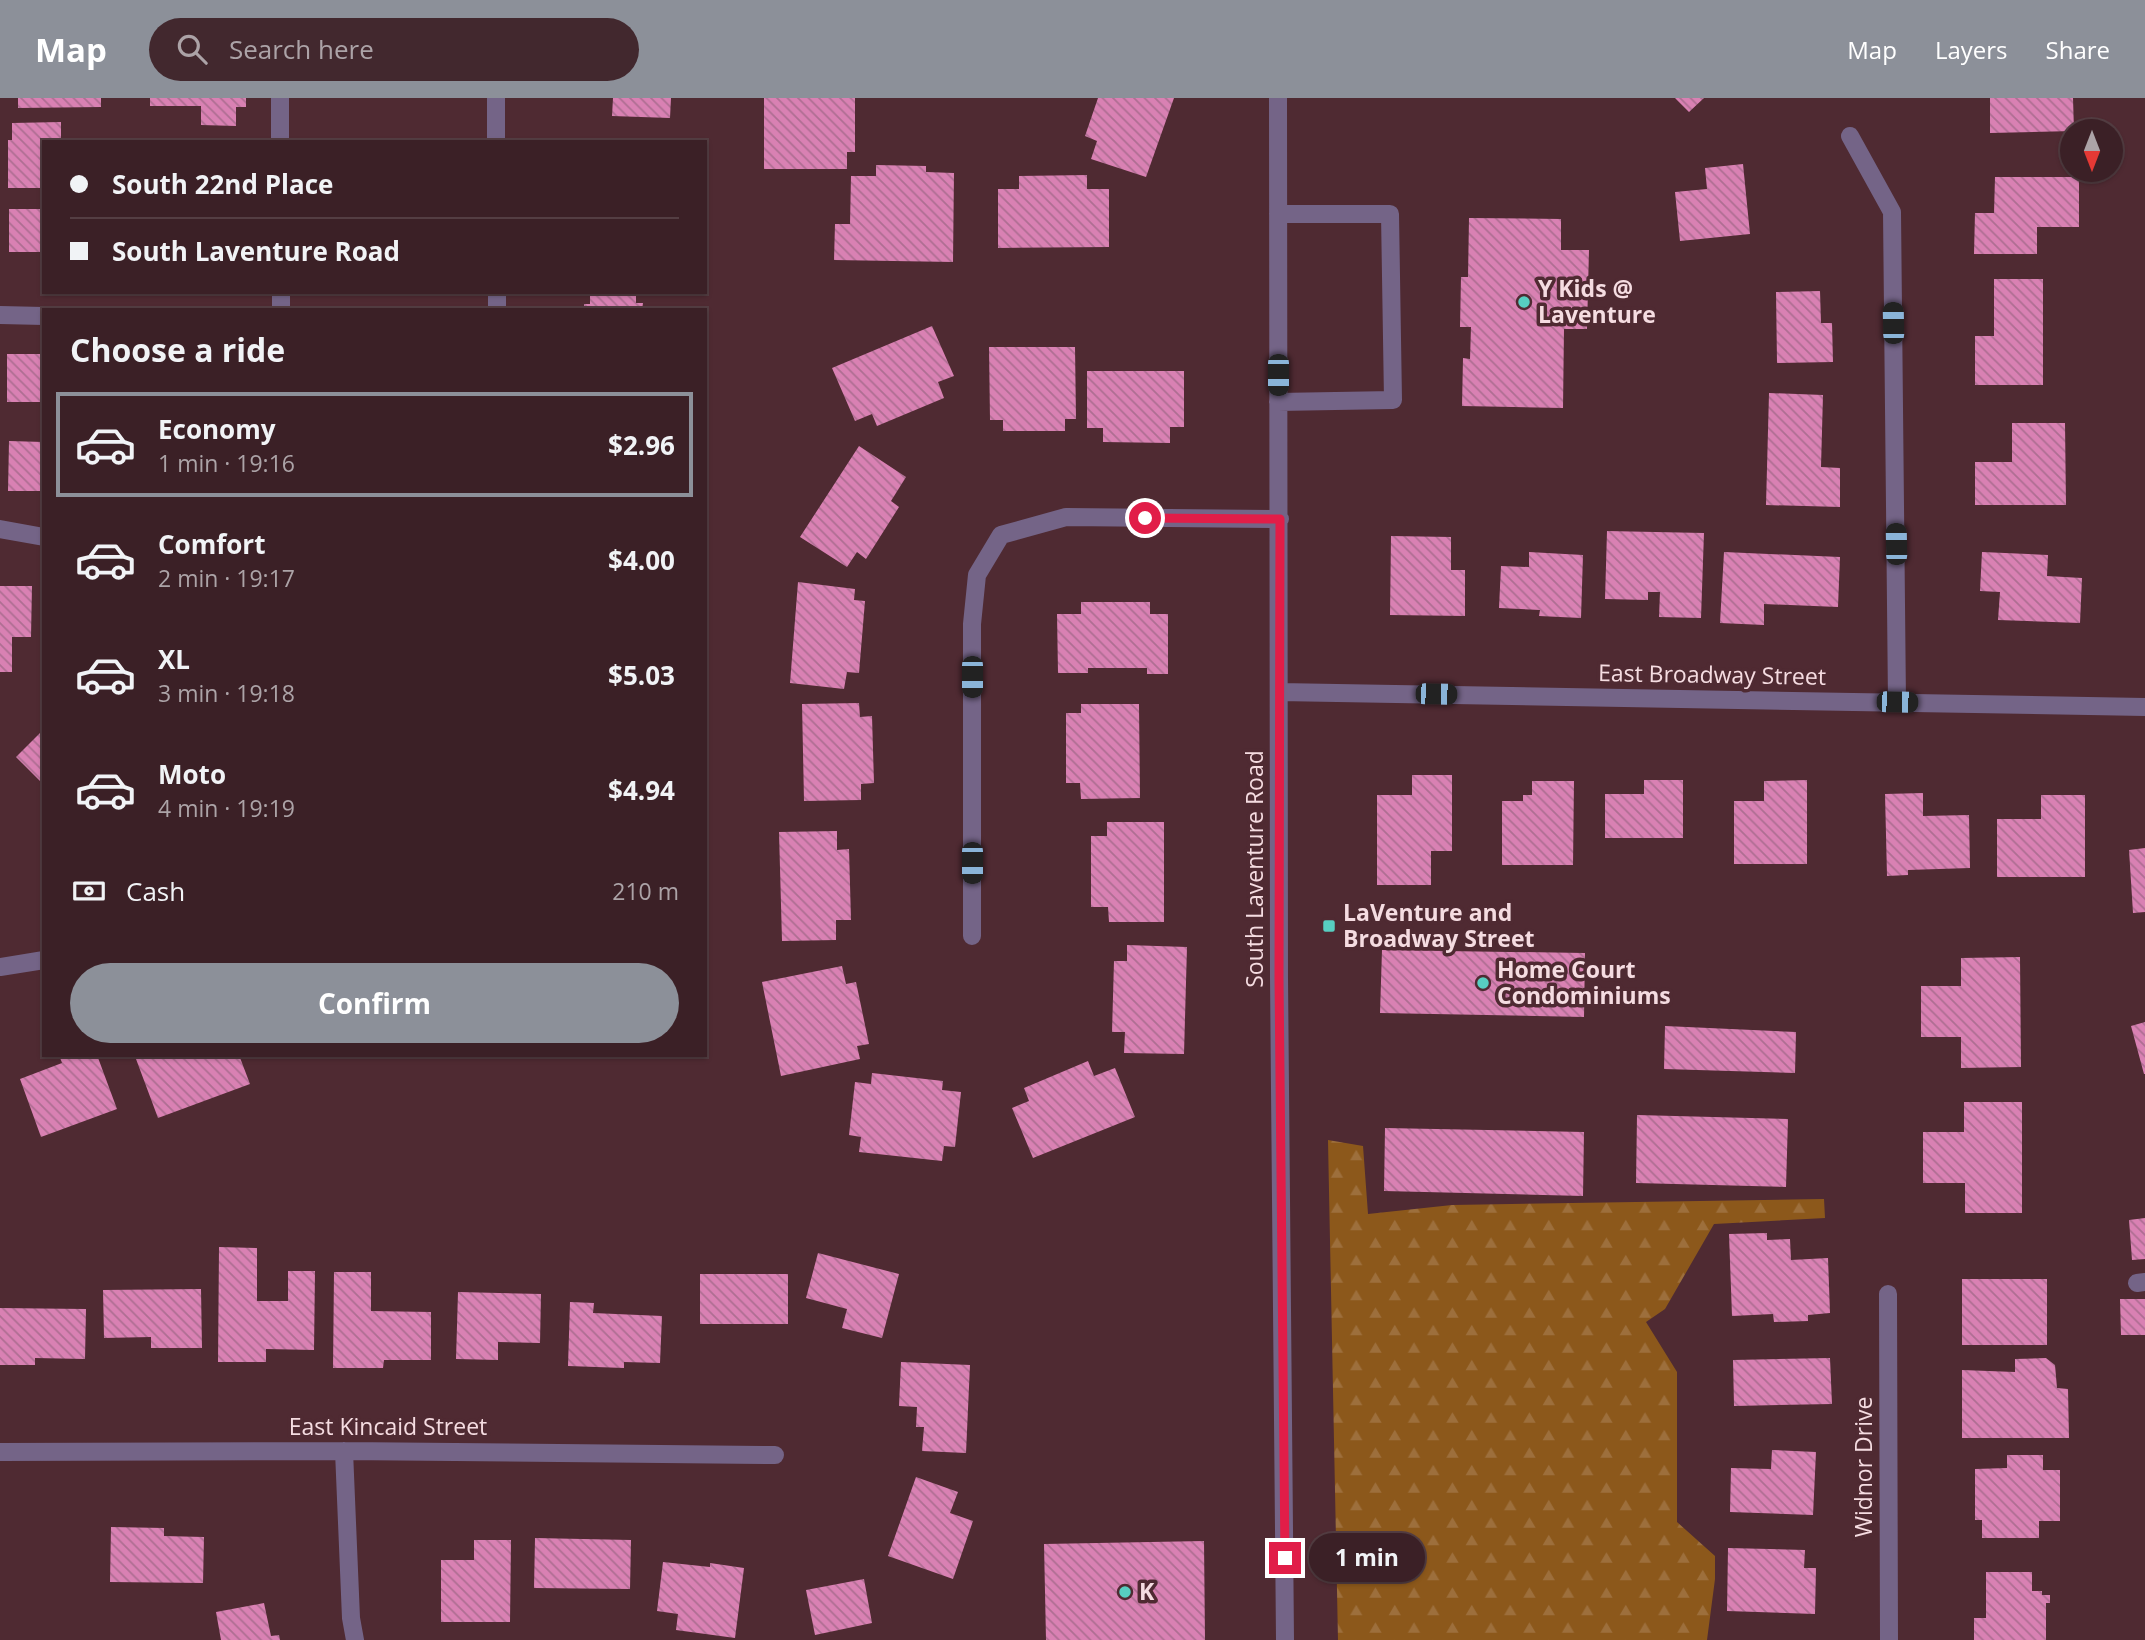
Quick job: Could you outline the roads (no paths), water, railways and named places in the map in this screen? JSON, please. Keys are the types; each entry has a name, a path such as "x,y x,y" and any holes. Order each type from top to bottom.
{"street":[{"path":"280,98 280,140"},
{"path":"496,98 496,140"},
{"name":"South Laventure Road","path":"1278,98 1285,1640"},
{"path":"1850,136 1892,212 1897,702"},
{"path":"1278,214 1390,214 1393,400 1278,402"},
{"path":"0,315 42,316"},
{"path":"972,936 972,624 977,575 1002,536 1066,517 1280,519"},
{"path":"0,529 42,537"},
{"name":"East Broadway Street","path":"1279,692 2145,707"},
{"path":"0,967 42,960"},
{"name":"Widnor Drive","path":"1888,1294 1889,1640"},
{"path":"344,1451 351,1618 355,1640"},
{"name":"East Kincaid Street","path":"0,1452 344,1451 775,1455"}],"place":[{"name":"Y Kids @ Laventure","path":"1524,302"},
{"name":"LaVenture and Broadway Street","path":"1329,926"},
{"name":"Home Court Condominiums","path":"1483,983"},
{"name":"K","path":"1125,1592"}]}
